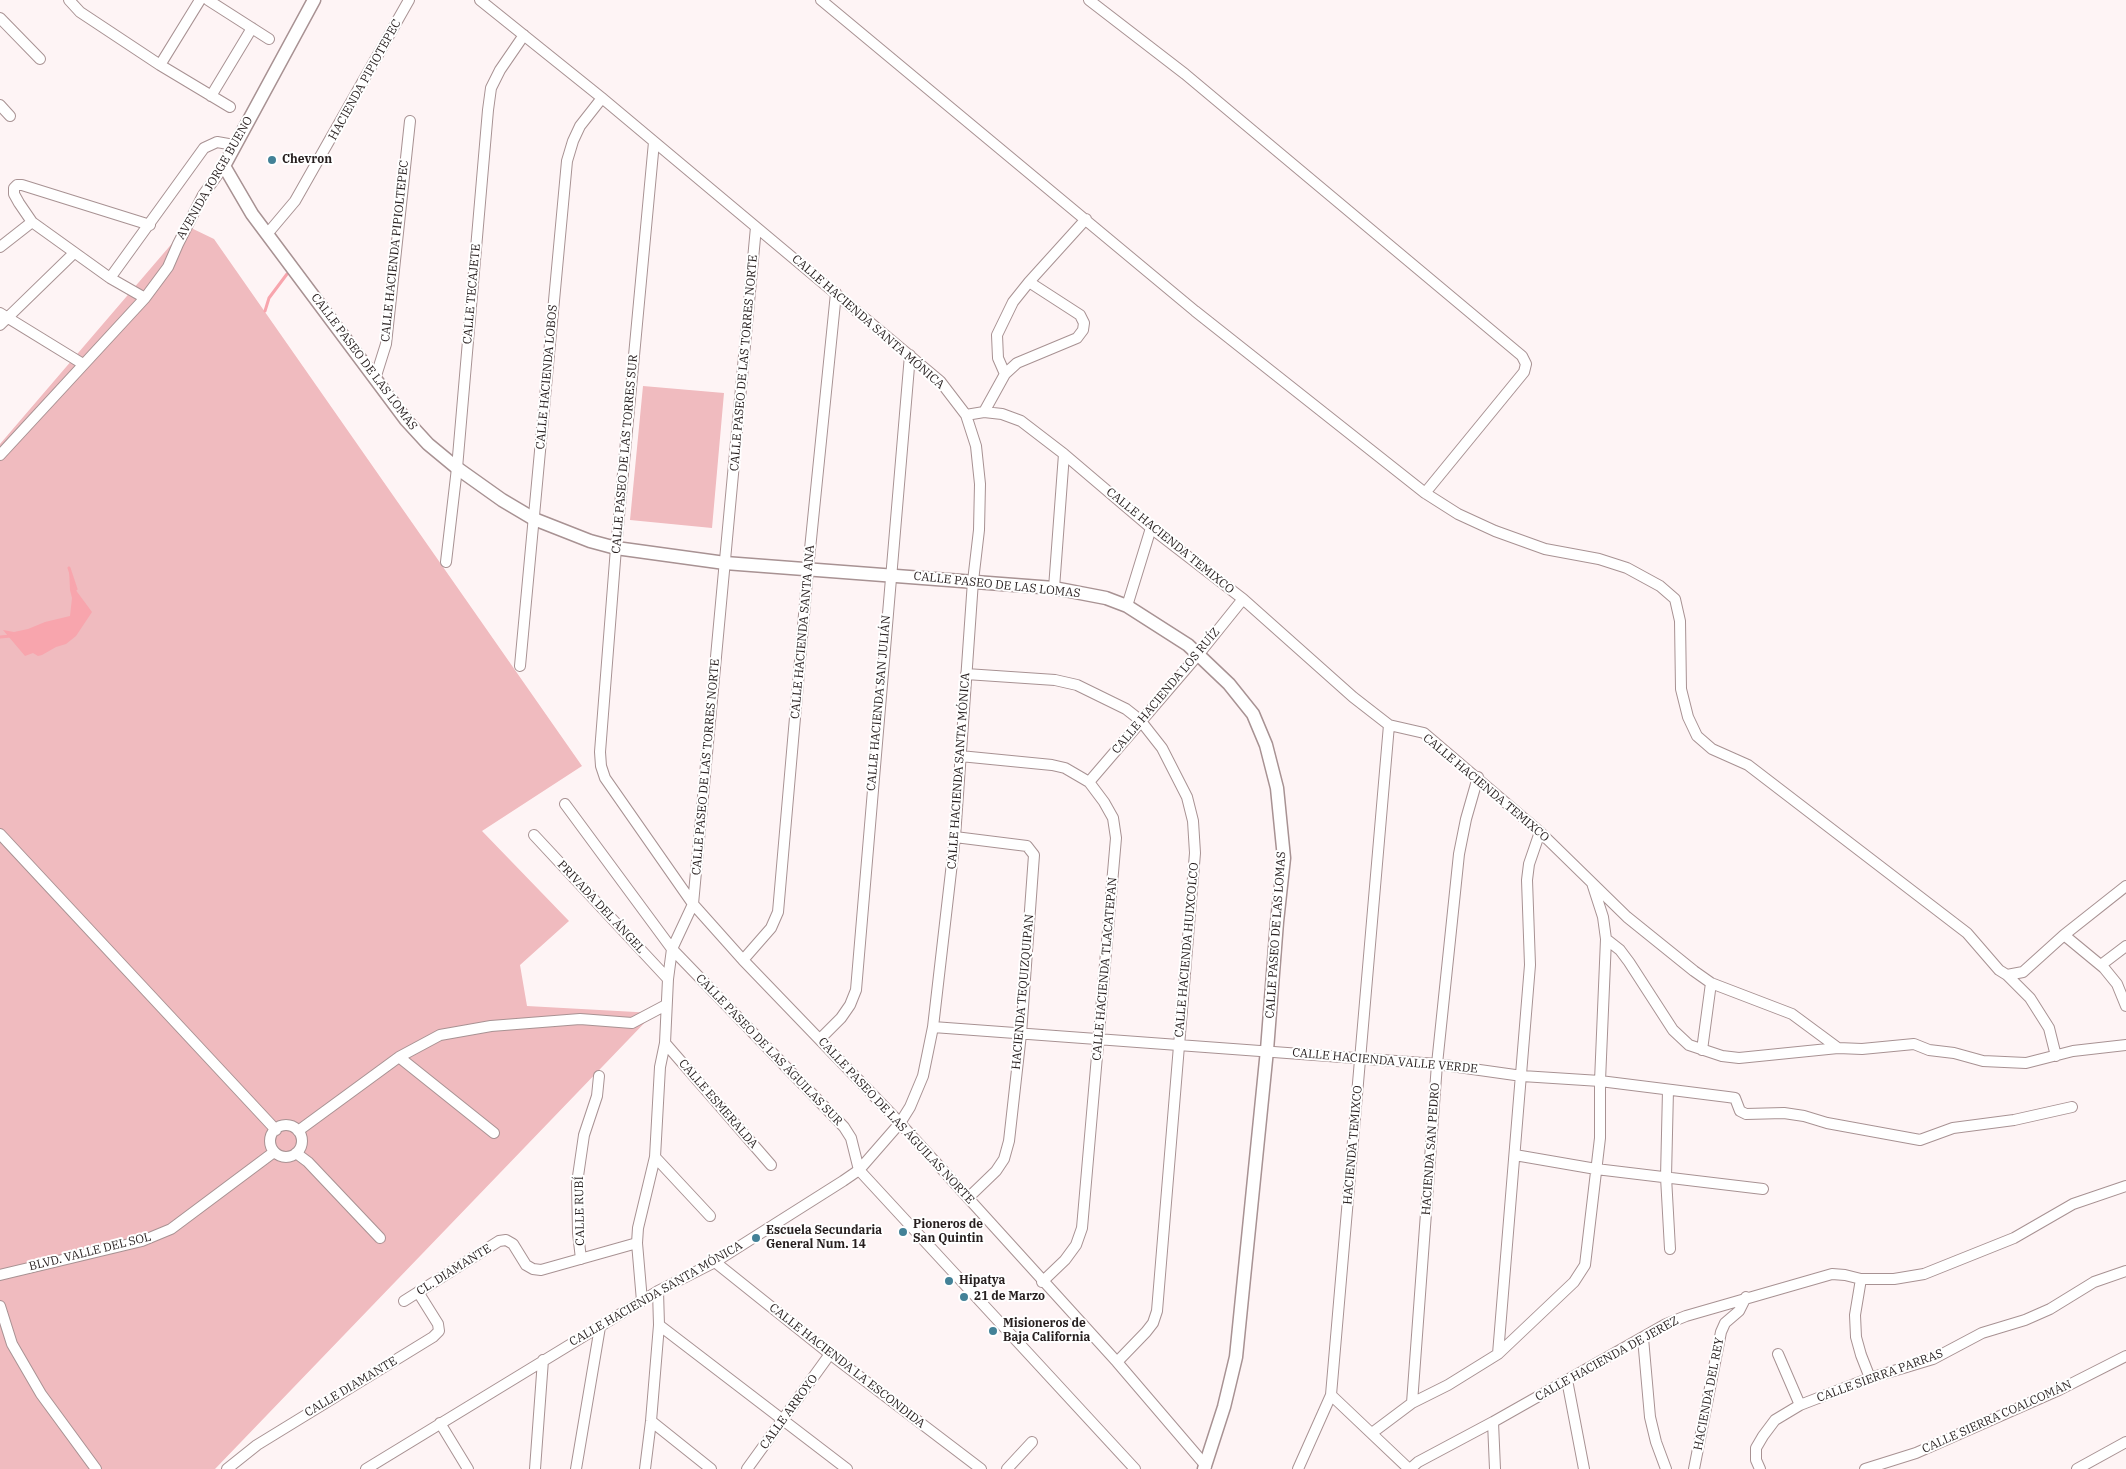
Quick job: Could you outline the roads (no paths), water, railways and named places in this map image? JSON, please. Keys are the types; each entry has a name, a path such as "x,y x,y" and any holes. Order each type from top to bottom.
{"main road":[{"name":"AVENIDA JORGE BUENO","path":"224,166 314,0"},
{"name":"CALLE PASEO DE LAS LOMAS","path":"224,166 252,214 406,420 428,444 457,468 502,500 534,519 590,541 616,548 725,563 890,574 1054,588 1106,598 1127,606 1188,646 1229,684 1252,714 1266,744 1277,788 1284,858 1276,922 1268,1050 1236,1356 1224,1407 1205,1467"}],"street":[{"path":"69,0 80,12 160,65 230,107"},
{"path":"160,65 200,0"},
{"path":"208,0 269,38"},
{"name":"HACIENDA PIPIOTEPEC","path":"268,233 295,201 410,0"},
{"name":"CALLE HACIENDA SANTA MÓNICA","path":"372,1468 440,1423 543,1360 658,1291 715,1262 859,1170 900,1123 910,1107 923,1076 933,1027 955,836 973,581 979,530 980,484 976,446 966,415 940,381 602,98 480,0"},
{"path":"821,0 1195,310 1425,493 1458,514 1495,531 1545,549 1599,559 1627,568 1660,586 1674,599 1680,621 1681,689 1688,717 1697,736 1712,748 1748,765 1967,933 1999,970 2007,975 2030,998 2049,1028 2056,1056"},
{"path":"1089,0 1185,74 1522,356 1526,364 1524,372 1425,493"},
{"path":"0,18 40,59"},
{"path":"211,96 252,28"},
{"name":"CALLE TECAJETE","path":"446,562 457,468 491,88 500,70 524,35"},
{"name":"CALLE HACIENDA LOBOS","path":"520,666 568,161 573,141 580,126 602,98"},
{"path":"0,105 10,116"},
{"name":"CALLE HACIENDA PIPIOLTEPEC","path":"375,379 386,344 410,121"},
{"path":"110,278 150,226 204,148 217,142 234,146"},
{"name":"CALLE PASEO DE LAS TORRES SUR","path":"601,766 600,752 616,548 654,142"},
{"name":"AVENIDA JORGE BUENO","path":"0,455 145,298 168,267 203,195 224,166"},
{"path":"145,298 110,278 32,222 14,194 14,188 16,185 22,184 150,226"},
{"path":"1005,374 998,358 997,335 1013,302 1086,219"},
{"path":"0,246 32,222"},
{"name":"CALLE PASEO DE LAS TORRES NORTE","path":"642,1301 637,1243 640,1220 655,1157 660,1067 665,1043 666,1004 672,949 693,904 756,226"},
{"path":"74,253 2,319 83,364"},
{"path":"984,412 1005,374 1017,363 1078,338 1083,330 1084,324 1080,315 1029,282"},
{"name":"CALLE HACIENDA SANTA ANA","path":"743,960 771,928 778,912 808,568 836,293"},
{"name":"CALLE HACIENDA SAN JULIÁN","path":"820,1039 841,1018 850,1005 856,990 910,355"},
{"name":"CALLE HACIENDA TEMIXCO","path":"966,415 984,412 1002,414 1021,421 1064,454 1151,528 1243,599 1340,687 1389,725 1424,733 1478,777 1540,832 1627,917 1711,983 1792,1014 1838,1048"},
{"path":"1054,588 1064,454"},
{"path":"1127,606 1151,528"},
{"name":"CALLE HACIENDA LOS RUÍZ","path":"1089,782 1140,720 1198,655 1243,599"},
{"name":"CALLE HACIENDA HUIXCOLCO","path":"966,674 1055,680 1077,685 1126,709 1140,720 1162,748 1175,770 1187,797 1193,821 1195,853 1157,1311 1153,1323 1146,1332 1117,1362"},
{"name":"HACIENDA TEMIXCO","path":"1298,1469 1331,1395 1389,725"},
{"name":"CALLE HACIENDA TLACATEPAN","path":"960,756 1065,768 1089,782 1113,818 1116,838 1082,1228 1076,1245 1065,1260 1042,1282"},
{"name":"CALLE PASEO DE LAS ÁGUILAS NORTE","path":"601,766 605,778 693,904 743,960 900,1123 1042,1282 1117,1362 1205,1467"},
{"name":"HACIENDA SAN PEDRO","path":"1412,1403 1437,1064 1459,854 1466,819 1478,777"},
{"name":"CALLE PASEO DE LAS ÁGUILAS SUR","path":"565,804 672,949 844,1127 850,1138 859,1170 1135,1469"},
{"path":"1498,1354 1530,965 1527,880 1529,864 1540,832"},
{"path":"0,834 276,1130"},
{"name":"PRIVADA DEL ÁNGEL","path":"534,835 668,979"},
{"name":"HACIENDA TEQUIZQUIPAN","path":"955,836 1027,846 1034,855 1021,1034 1009,1141 1004,1159 986,1182 968,1198"},
{"path":"1372,1433 1412,1403 1448,1386 1498,1354 1574,1282 1586,1265 1601,1119 1600,1081 1606,939 1603,917 1592,882"},
{"path":"2007,975 2023,972 2064,935 2126,886"},
{"path":"2064,935 2101,965 2117,984 2126,1006"},
{"path":"1606,939 1620,950 1629,962 1673,1030 1689,1045 1722,1056 1739,1058 1838,1048 1862,1049 1914,1044 1929,1050 1954,1053 1983,1061 2026,1063 2073,1052 2126,1045"},
{"path":"2101,965 2126,946"},
{"path":"1702,1050 1711,983"},
{"path":"298,1131 399,1057 440,1035 491,1026 580,1019 632,1023 666,1004"},
{"name":"CALLE HACIENDA VALLE VERDE","path":"933,1027 1268,1050 1437,1064 1522,1076 1600,1081 1735,1098 1740,1111 1746,1114 1791,1114 1920,1140 1953,1128 2014,1120 2072,1108"},
{"name":"CALLE ESMERALDA","path":"665,1043 771,1165"},
{"path":"399,1057 494,1133"},
{"name":"CALLE RUBÍ","path":"581,1259 578,1234 577,1184 584,1136 597,1096 599,1076"},
{"path":"1668,1090 1666,1177 1670,1249"},
{"path":"285,1126 298,1131 301,1135 302,1145 296,1153 292,1156 283,1157 274,1152 271,1143 273,1133 276,1130 285,1126"},
{"name":"BLVD. VALLE DEL SOL","path":"0,1275 142,1241 171,1229 274,1152"},
{"path":"296,1153 308,1162 380,1238"},
{"path":"1515,1155 1596,1169 1763,1189"},
{"path":"655,1157 710,1216"},
{"name":"CALLE HACIENDA DE JEREZ","path":"1409,1469 1418,1462 1493,1422 1666,1324 1686,1316 1746,1297 1832,1274 1860,1279 1894,1279 1924,1274 2014,1238 2073,1204 2126,1186"},
{"name":"CL. DIAMANTE","path":"404,1301 499,1241 506,1240 513,1244 526,1265 533,1269 541,1270 637,1243"},
{"name":"CALLE HACIENDA LA ESCONDIDA","path":"715,1262 830,1354 981,1469"},
{"name":"CALLE SIERRA PARRAS","path":"1760,1469 1756,1460 1756,1448 1775,1420 1800,1405 1870,1378 1933,1359 1982,1333 2025,1320 2050,1308 2094,1282 2126,1270"},
{"path":"1860,1279 1855,1315 1856,1337 1870,1378"},
{"path":"645,1469 659,1326 658,1291"},
{"name":"CALLE DIAMANTE","path":"227,1469 257,1445 433,1337 438,1331 438,1324 418,1292"},
{"name":"HACIENDA DEL REY","path":"1694,1469 1722,1332 1725,1323 1739,1311 1746,1297"},
{"path":"0,1306 12,1344 41,1394 96,1469"},
{"path":"659,1326 847,1469"},
{"path":"576,1469 600,1327"},
{"path":"1643,1338 1650,1417 1656,1442 1666,1469"},
{"name":"CALLE ARROYO","path":"747,1469 830,1354"},
{"path":"1778,1354 1800,1405"},
{"name":"CALLE SIERRA COALCOMÁN","path":"1865,1469 1916,1453 2059,1390 2126,1356"},
{"path":"535,1469 543,1360"},
{"path":"1567,1380 1584,1469"},
{"path":"1331,1395 1409,1469"},
{"path":"651,1422 711,1469"},
{"path":"1493,1422 1495,1469"},
{"path":"440,1423 468,1469"},
{"path":"1007,1469 1032,1442"},
{"path":"2077,1469 2126,1442"}],"waterway":[{"path":"265,311 269,298 287,274"},
{"path":"69,568 76,589"},
{"path":"0,637 11,636"}],"place":[{"name":"Chevron","path":"272,160"},
{"name":"Pioneros de San Quintin","path":"903,1232"},
{"name":"Escuela Secundaria General Num. 14","path":"756,1238"},
{"name":"Hipatya","path":"949,1281"},
{"name":"21 de Marzo","path":"964,1297"},
{"name":"Misioneros de Baja California","path":"993,1331"}]}
